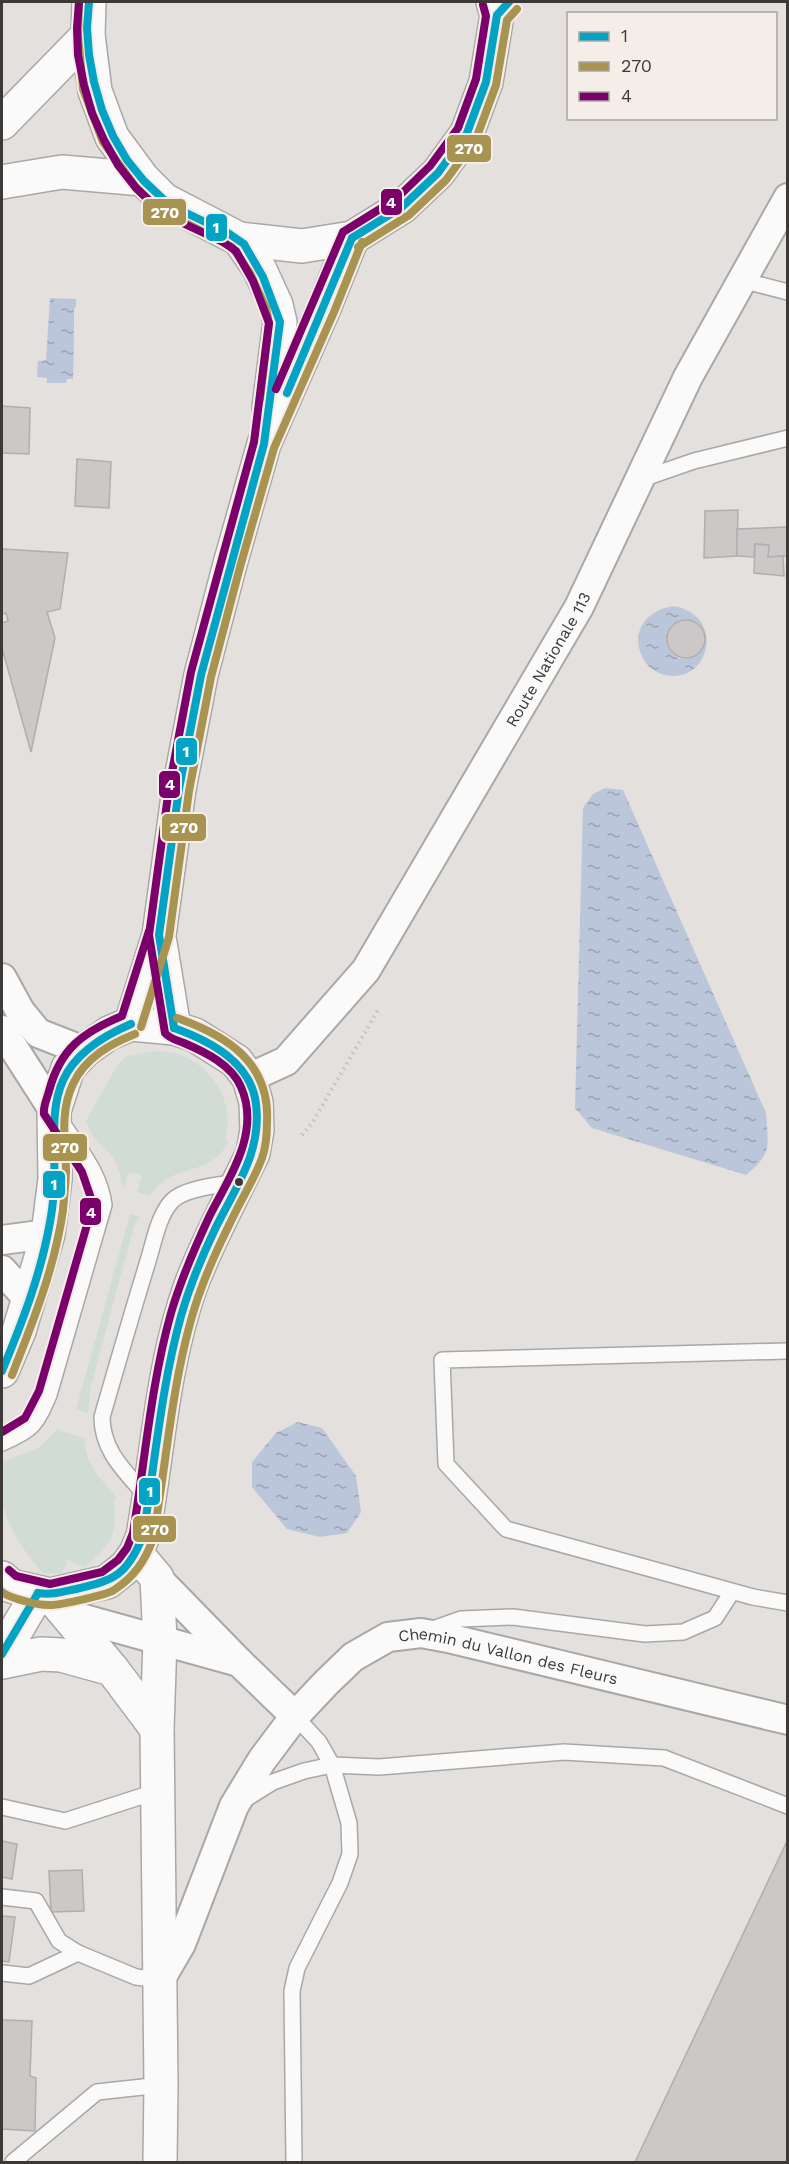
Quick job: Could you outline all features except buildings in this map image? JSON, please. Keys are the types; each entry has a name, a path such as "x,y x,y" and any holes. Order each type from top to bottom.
{"main road":[{"path":"89,2 88,35 93,87 112,137 143,179 164,200 239,239 302,246 352,238 402,207 438,173 467,133 486,82 500,6"},
{"path":"2,123 88,35"},
{"path":"2,182 62,172 143,179"},
{"path":"264,444 352,238"},
{"path":"131,1024 159,935 179,789 201,675 264,444 280,322 276,305 259,268 239,239"},
{"path":"159,935 174,1028"},
{"path":"2,1371 19,1331 48,1233 55,1179 54,1111 68,1068 84,1051 109,1033 131,1024 174,1028 195,1035 236,1061 249,1078 256,1102 257,1130 253,1153 191,1285 160,1413 150,1500 143,1536 136,1553 126,1567 107,1582 51,1601 2,1654"},
{"path":"136,1553 157,1578 160,1640 157,1729 160,2163"},
{"path":"2,1578 11,1586 51,1601 112,1669 157,1729"},
{"path":"2,1662 41,1654 61,1655 112,1669"}],"street":[{"name":"Route Nationale 113","path":"249,1078 286,1061 366,970 579,607 688,377 788,198"},
{"path":"2,978 21,1011 38,1033 84,1051"},
{"path":"2,1029 54,1111"},
{"path":"2,1240 48,1233"},
{"path":"2,1270 29,1300"},
{"path":"157,1578 239,1662 296,1716"},
{"path":"51,1601 160,1640 239,1662"},
{"name":"Chemin du Vallon des Fleurs","path":"160,1980 181,1944 234,1806 262,1760 296,1716 326,1683 353,1658 388,1637 421,1634 460,1641 788,1720"}],"lane":[{"path":"741,280 788,292"},
{"path":"639,480 694,461 788,438"},
{"path":"2,1443 36,1424 49,1395 104,1205 98,1177 54,1111"},
{"path":"150,1500 113,1457 102,1433 102,1417 131,1314 163,1215 172,1200 182,1194 239,1182"},
{"path":"786,1351 442,1360 446,1464 506,1529 732,1592 788,1603"},
{"path":"421,1634 461,1619 513,1617 645,1634 683,1632 714,1618 732,1592"},
{"path":"294,2163 292,1990 297,1968 343,1874 350,1854 349,1823 332,1765 319,1743 296,1716"},
{"path":"234,1806 273,1782 304,1771 332,1765 379,1767 564,1752 664,1758 788,1806"},
{"path":"2,1807 65,1821 158,1791"},
{"path":"2,1897 36,1901 58,1941 78,1953 136,1977 160,1980"},
{"path":"2,1973 28,1976 78,1953"},
{"path":"13,2163 97,2092 161,2085"}],"path":[{"path":"302,1135 312,1123 382,1003"}],"shaded area":[{"path":"156,1051 188,1058 213,1079 226,1107 228,1124 225,1140 229,1142 210,1162 169,1178 150,1196 137,1192 142,1176 129,1172 123,1189 114,1160 94,1137 86,1121 118,1064 127,1056"},
{"path":"130,1214 140,1217 134,1226 91,1386 88,1413 76,1410"},
{"path":"59,1428 60,1431 85,1438 90,1463 117,1498 113,1500 115,1522 106,1546 84,1567 68,1560 62,1573 43,1573 23,1548 4,1511 1,1495 2,1462 40,1447"}],"water":[{"path":"50,298 76,299 73,379 67,379 66,383 47,383 47,378 37,377 38,361 46,360"},
{"path":"673,606 690,612 701,622 706,634 706,647 702,660 693,670 681,675 665,675 650,668 638,643 642,626 654,613","holes":["683,621 696,624 703,630 704,639 701,648 695,655 686,659 677,658 667,643 670,629"]},
{"path":"605,788 623,790 766,1113 767,1148 761,1161 746,1175 592,1128 575,1108 583,808 593,794"},
{"path":"298,1422 322,1428 356,1476 361,1512 347,1533 320,1537 287,1529 252,1487 252,1462 276,1433"}],"transit line":[{"name":"270","path":"79,2 78,36 83,89 103,142 135,186 157,208 232,247 250,273 266,308 269,323 260,399"},
{"name":"4","path":"9,1570 16,1576 50,1584 102,1572 118,1560 127,1548 133,1533 153,1395 171,1313 194,1251 234,1169 245,1137 247,1120 246,1104 241,1087 231,1072 209,1055 165,1033 149,935 169,788 191,672 254,442 269,323 253,281 236,251 157,208 136,188 118,165 92,113 84,85 78,55 79,2"},
{"name":"1","path":"89,2 87,28 94,82 102,110 127,160 163,199 180,210 228,233 244,244 263,277 280,322 264,444 201,675 179,789 159,935 174,1028"},
{"name":"1","path":"352,238 402,207 438,173 467,133 486,82 497,15 509,2"},
{"name":"4","path":"276,389 343,232 396,199 430,166 458,128 476,79 486,16 483,5"},
{"name":"270","path":"358,247 409,215 446,180 476,139 496,85 507,20 517,9"},
{"name":"1","path":"287,393 352,238"},
{"name":"270","path":"141,1027 169,937 189,791 211,677 240,567 274,448 362,242"},
{"name":"4","path":"2,1432 25,1418 39,1391 93,1204 82,1172 44,1114 45,1102 60,1064 75,1044 96,1029 122,1016 149,931"},
{"name":"270","path":"2,1592 25,1601 51,1605 110,1592 127,1580 138,1568 153,1539 174,1401 191,1320 212,1262 260,1164 267,1131 266,1101 261,1083 253,1068 229,1043 196,1025 177,1018"},
{"name":"1","path":"2,1371 30,1298 42,1260 50,1222 54,1190 56,1107 62,1084 74,1062 97,1042 131,1024"},
{"name":"1","path":"38,1593 62,1592 110,1579 125,1568 137,1549 143,1536 163,1398 181,1316 206,1249 246,1168 255,1137 256,1104 253,1089 246,1076 227,1055 201,1039 174,1028"},
{"name":"270","path":"12,1375 28,1335 55,1252 66,1179 64,1126 69,1094 78,1075 91,1059 116,1042 135,1034"},
{"name":"1","path":"2,1654 38,1593"}]}
